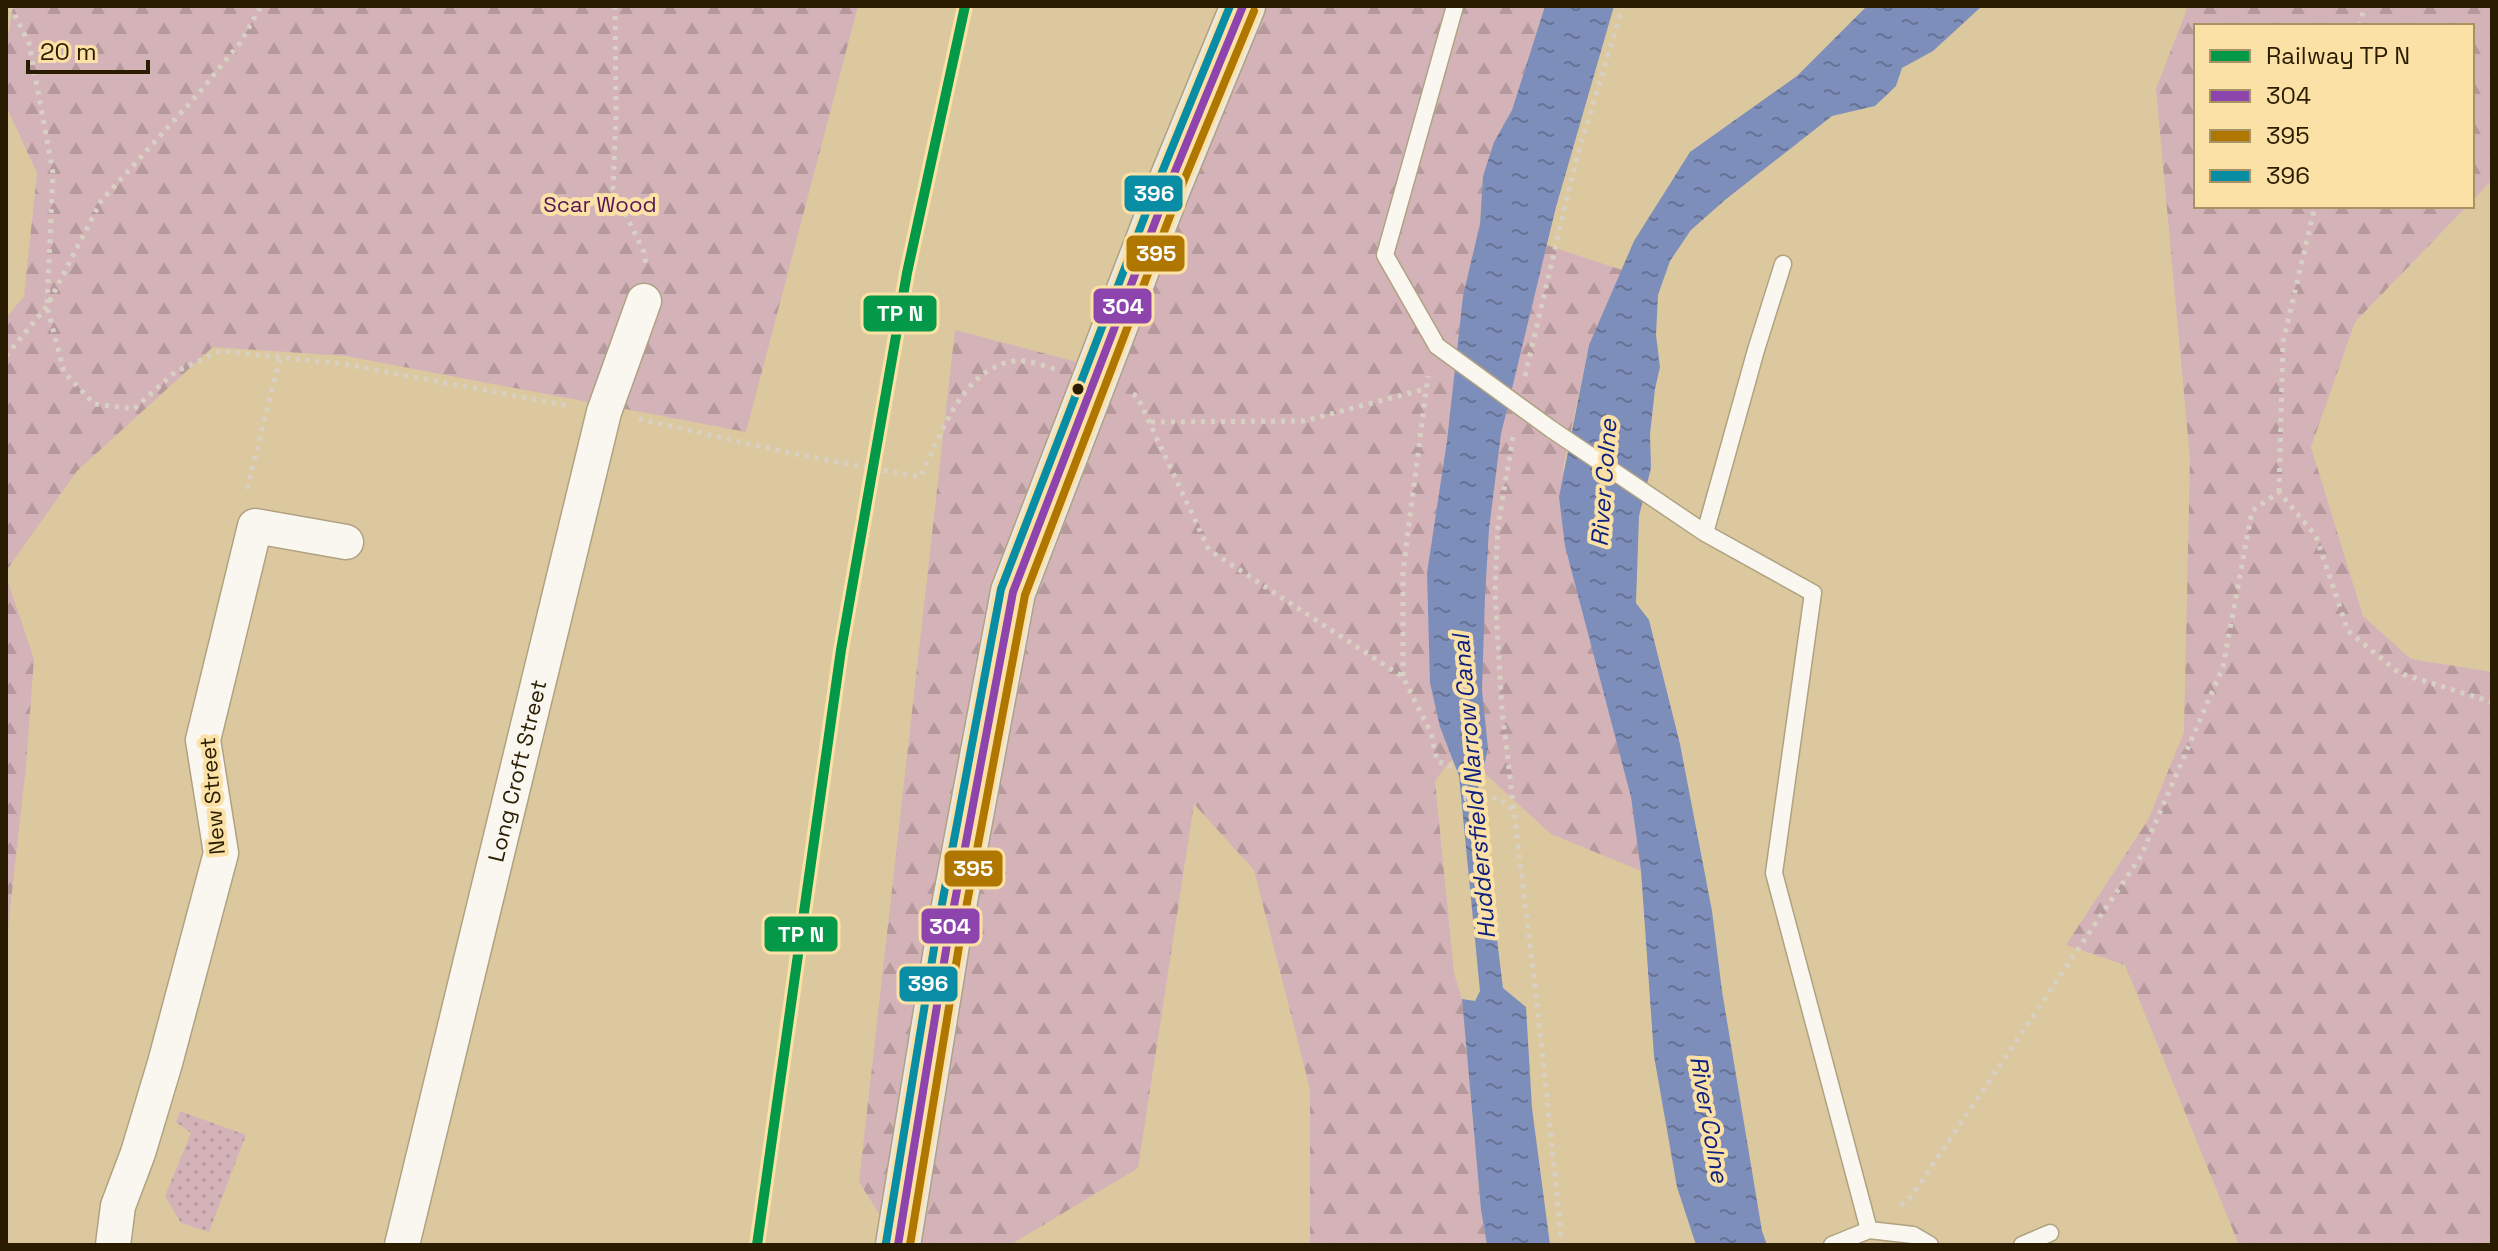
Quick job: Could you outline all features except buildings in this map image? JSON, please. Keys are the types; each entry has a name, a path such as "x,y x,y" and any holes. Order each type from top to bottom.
{"street":[{"path":"898,1245 948,938 1013,592 1169,186 1243,6"},
{"name":"Long Croft Street","path":"402,1245 604,412 644,301"},
{"path":"255,526 346,542"},
{"name":"New Street","path":"113,1245 118,1206 138,1153 165,1063 221,853 203,740 255,526"}],"lane":[{"path":"1455,6 1385,255 1437,346 1659,504 1813,593 1774,873 1869,1230"},
{"path":"1705,533 1783,264"},
{"path":"1832,1245 1869,1230 1913,1235 1930,1245"},
{"path":"2022,1245 2050,1233"}],"path":[{"path":"10,6 29,43 53,173 47,306 64,372 94,404 134,409 175,372 220,351 344,364 604,412 790,453 920,477 961,397 985,372 1015,361 1096,377 1137,396 1209,550 1403,677"},
{"path":"6,356 47,306 101,201 207,84 240,43 261,6"},
{"path":"615,6 613,189 644,252 649,291 644,301"},
{"path":"1523,388 1575,164 1623,6"},
{"path":"2315,208 2283,342 2279,492 2316,536 2348,631 2399,673 2492,702"},
{"path":"1437,346 1425,389 1403,571 1403,677 1431,733 1437,761 1463,771 1466,799 1499,798 1514,811"},
{"path":"255,526 245,495 280,358"},
{"path":"1151,422 1304,421 1425,389"},
{"path":"1513,431 1498,526 1495,591 1502,711 1562,1245"},
{"path":"1869,1230 1911,1197 2141,856 2223,667 2252,511 2279,492"}],"green space":[{"name":"Scar Wood","path":"13,6 858,6 746,432 346,356 213,347 77,471 6,571 6,318 24,296 37,173 6,106 6,48"},
{"path":"1265,6 1545,6 1512,110 1494,142 1483,176 1480,223 1622,270 1589,345 1563,468 1607,699 1631,796 1641,871 1551,834 1483,772 1488,749 1449,762 1435,781 1454,973 1462,999 1481,1210 1487,1245 1310,1245 1310,1089 1254,870 1194,804 1138,1168 1010,1245 899,1245 859,1182 955,330 1116,372"},
{"path":"2188,6 2492,6 2492,180 2474,199 2474,24 2194,24 2194,208 2465,208 2355,322 2311,447 2363,616 2411,659 2492,672 2492,1245 2239,1245 2125,965 2066,945 2148,820 2184,732 2190,459 2156,89"},
{"path":"6,576 34,659 26,766 6,946"},
{"path":"180,1111 246,1135 209,1232 181,1223 165,1196 191,1133 176,1122"}],"water":[{"name":"Huddersfield Narrow Canal","path":"1545,6 1614,6 1556,207 1501,434 1489,529 1482,690 1488,748 1483,772 1477,777 1503,988 1526,1007 1532,1108 1550,1245 1487,1245 1481,1210 1462,999 1475,1001 1480,991 1459,776 1440,727 1430,683 1427,573 1447,441 1463,296 1480,224 1483,176 1494,142 1512,110"},
{"name":"River Colne","path":"1867,6 1982,6 1933,51 1902,68 1896,86 1875,106 1832,116 1691,230 1670,261 1658,295 1656,335 1660,367 1650,434 1651,468 1639,516 1636,603 1649,620 1680,744 1712,911 1722,991 1762,1231 1767,1245 1696,1245 1677,1187 1654,1056 1641,871 1631,797 1565,546 1559,497 1589,345 1634,241 1690,152 1797,76"}],"transit line":[{"path":"757,1245 841,650 907,273 965,6"},
{"name":"396","path":"886,1243 936,936 1001,589 1158,182 1230,6"},
{"name":"304","path":"898,1245 948,938 1013,592 1169,186 1243,6"},
{"name":"395","path":"910,1245 960,940 1025,595 1180,190 1254,11"}]}
